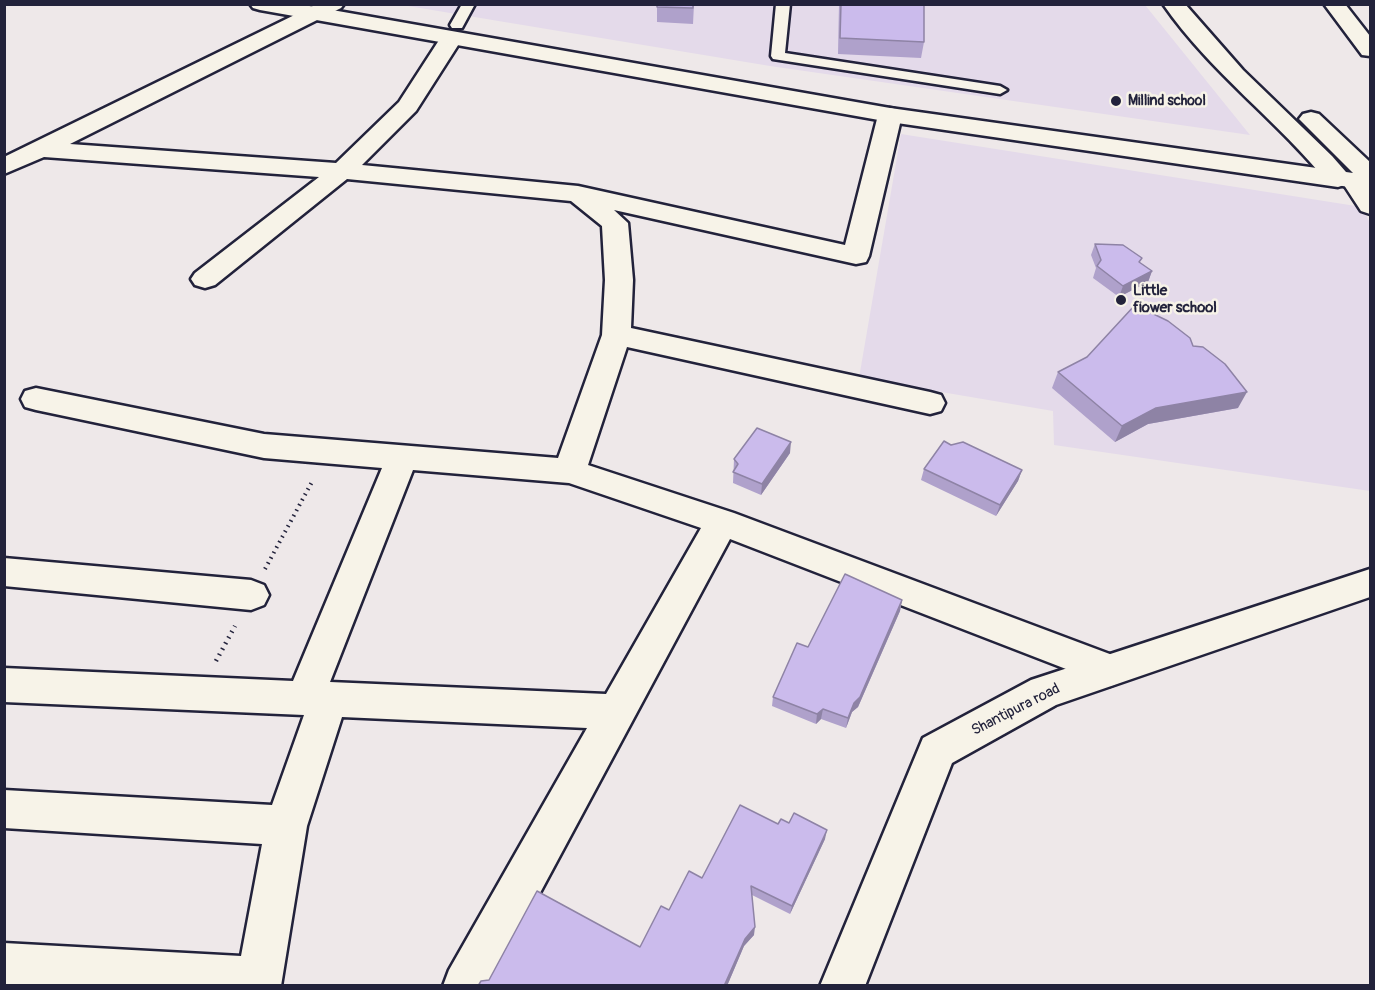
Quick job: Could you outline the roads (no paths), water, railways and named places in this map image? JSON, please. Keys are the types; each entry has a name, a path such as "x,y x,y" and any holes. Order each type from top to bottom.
{"street":[{"path":"260,4 324,10 1150,139 1355,174"},
{"path":"348,4 454,32 890,115 1355,174"},
{"path":"1173,4 1235,75 1355,174"},
{"path":"1334,4 1371,50"},
{"path":"4,167 324,10"},
{"path":"1349,22 1371,23"},
{"path":"205,279 342,171 408,106 454,32"},
{"path":"1256,64 1355,174 1371,206"},
{"path":"41,149 342,171 578,194 855,256 890,115"},
{"path":"570,471 616,336 619,280 615,223 578,194"},
{"path":"616,336 930,403"},
{"path":"36,399 264,446 570,471 722,522 1110,670"},
{"path":"4,965 258,982 286,826 316,699 402,457"},
{"path":"465,986 722,522"},
{"path":"4,572 251,595"},
{"name":"Shantipura road","path":"842,986 937,751 1044,692 1371,583"},
{"path":"4,685 617,712"},
{"path":"4,809 286,826"}],"lane":[{"path":"454,32 469,4"},
{"path":"783,4 778,56 1000,90"}],"place":[{"name":"Millind school","path":"1116,101"},
{"name":"Little fiower school","path":"1121,300"}]}
